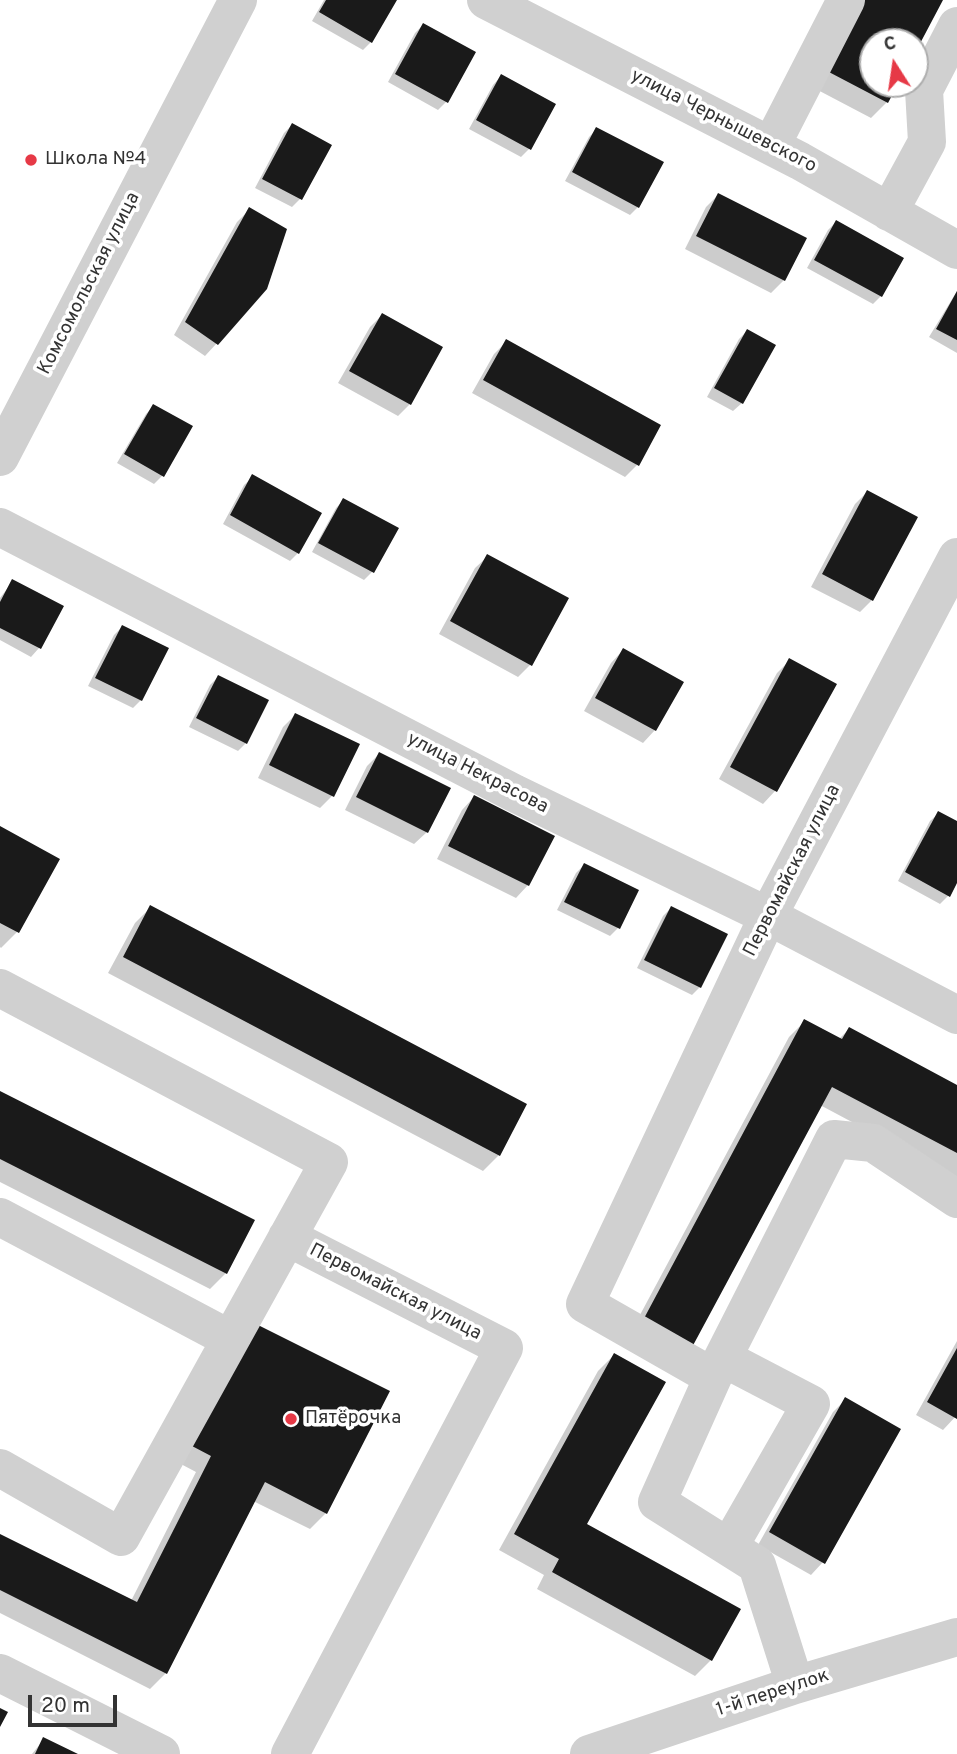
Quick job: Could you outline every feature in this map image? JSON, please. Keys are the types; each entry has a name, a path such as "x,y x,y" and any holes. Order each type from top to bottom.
{"street":[{"name":"Комсомольская улица","path":"0,457 238,0"},
{"name":"улица Чернышевского","path":"486,0 771,146 957,250"},
{"path":"771,146 846,0"},
{"path":"889,212 927,142 924,90 957,26"},
{"name":"улица Некрасова","path":"0,527 514,793 768,916 957,1015"},
{"name":"Первомайская улица","path":"718,1368 585,1304 768,916 957,557"},
{"name":"Первомайская улица","path":"0,988 329,1162 287,1237 504,1348 290,1754"},
{"path":"795,1685 757,1565 657,1502 718,1368 834,1139 873,1143 957,1199"},
{"path":"0,1217 230,1339"},
{"path":"0,1468 121,1537 287,1237"},
{"path":"718,1368 811,1404 729,1547"},
{"name":"1-й переулок","path":"589,1754 687,1739 795,1685 957,1637"},
{"path":"0,1673 161,1754"}],"building":[{"path":"326,0 397,0 372,43 319,12"},
{"path":"864,0 943,0 928,28 859,28 859,88 827,71"},
{"path":"423,23 476,52 448,103 395,74"},
{"path":"501,74 556,104 531,150 476,120"},
{"path":"292,123 332,145 302,200 262,179"},
{"path":"596,127 664,162 639,208 572,172"},
{"path":"718,193 807,238 785,281 696,236"},
{"path":"249,207 287,229 267,289 218,345 185,322"},
{"path":"836,220 904,258 882,297 814,260"},
{"path":"957,291 957,340 936,329"},
{"path":"382,313 443,347 411,405 349,371"},
{"path":"747,329 776,345 743,404 714,388"},
{"path":"506,339 661,425 639,466 483,380"},
{"path":"153,404 193,426 164,477 124,454"},
{"path":"252,474 322,513 299,554 230,515"},
{"path":"867,490 918,517 873,601 822,574"},
{"path":"343,498 399,528 374,573 318,543"},
{"path":"487,554 569,598 532,666 450,621"},
{"path":"12,579 64,606 41,649 0,628 0,602"},
{"path":"122,625 169,648 142,701 95,678"},
{"path":"623,648 684,682 656,731 595,698"},
{"path":"789,658 837,684 777,792 730,767"},
{"path":"218,675 269,700 247,744 196,718"},
{"path":"295,713 360,744 334,797 269,765"},
{"path":"379,752 451,788 428,833 356,797"},
{"path":"474,795 555,836 529,886 448,846"},
{"path":"938,811 957,821 957,883 950,897 905,872"},
{"path":"0,826 60,859 19,933 0,923"},
{"path":"584,863 639,890 620,929 564,902"},
{"path":"150,905 527,1104 500,1156 123,957"},
{"path":"671,906 728,934 701,988 644,960"},
{"path":"804,1019 842,1039 849,1027 957,1085 957,1153 832,1087 690,1351 641,1324"},
{"path":"0,1091 255,1220 227,1274 0,1159"},
{"path":"254,1323 390,1391 327,1514 265,1482 167,1674 0,1590 0,1534 137,1602 211,1456 192,1446"},
{"path":"957,1348 957,1419 927,1402"},
{"path":"614,1353 666,1382 587,1524 741,1609 712,1661 552,1572 559,1559 514,1534"},
{"path":"845,1397 901,1429 825,1564 769,1532"},
{"path":"0,1708 8,1712 0,1727"},
{"path":"43,1737 78,1754 35,1754"}],"place":[{"name":"Школа №4","path":"31,160"},
{"name":"Пятёрочка","path":"291,1419"}]}
